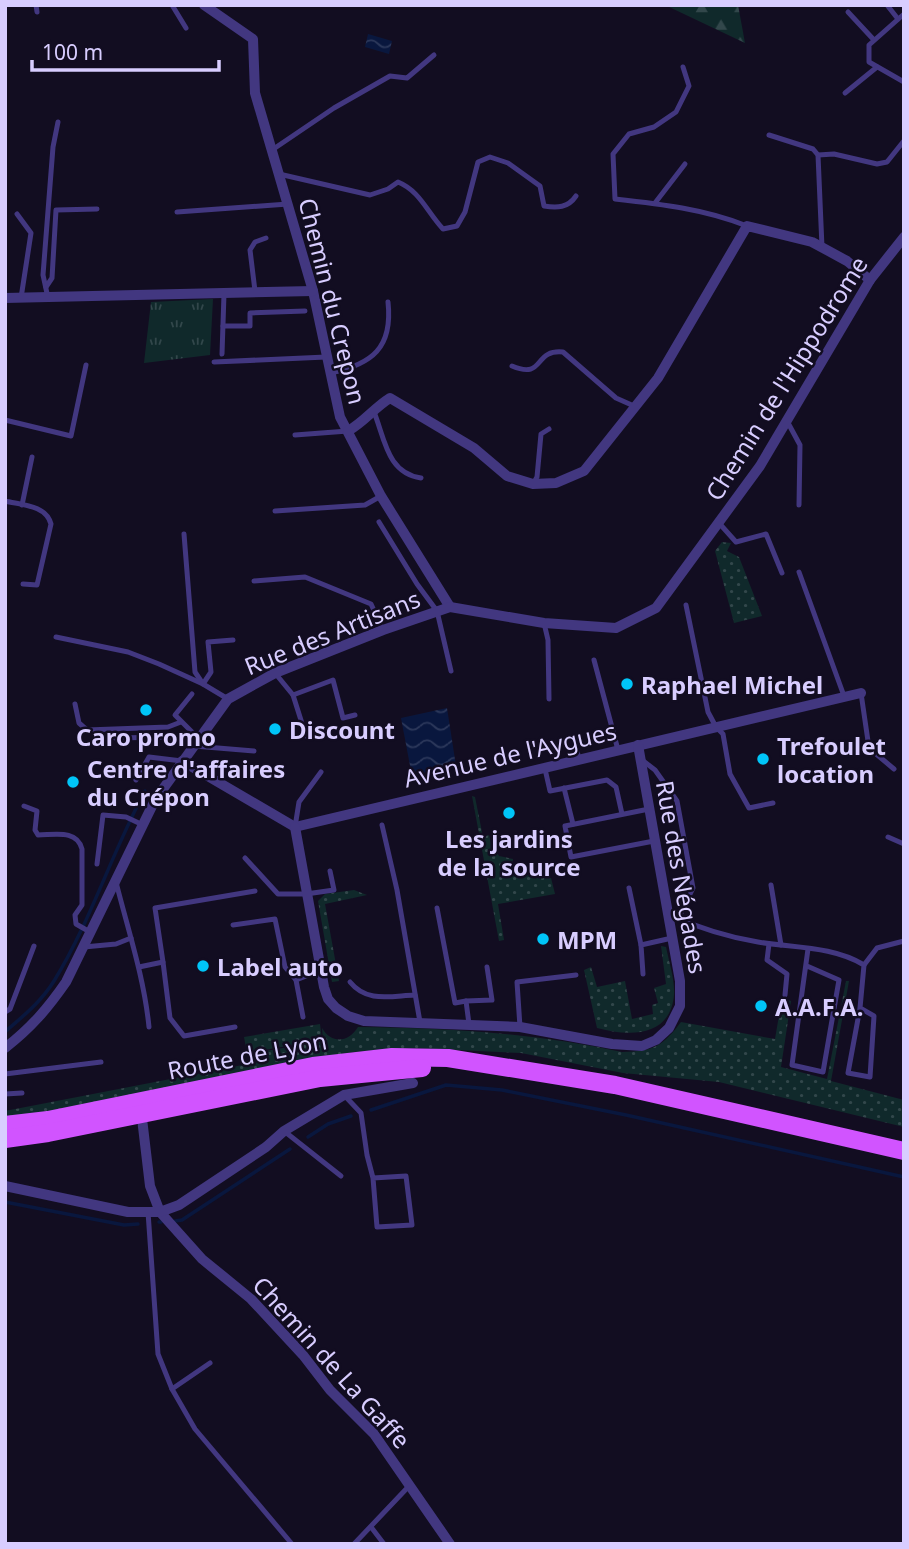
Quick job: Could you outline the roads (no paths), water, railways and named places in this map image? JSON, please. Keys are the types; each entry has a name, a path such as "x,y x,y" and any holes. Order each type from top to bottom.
{"main road":[{"name":"Route de Lyon","path":"5,1139 48,1133 140,1107 348,1060 392,1056 499,1065 615,1085 904,1151"},
{"name":"Route de Lyon","path":"5,1125 140,1107"}],"street":[{"name":"Chemin du Crepon","path":"204,5 253,39 255,93 313,291 340,417 381,496 450,607"},
{"path":"348,431 363,422 373,409 390,398 474,448 507,476 533,484 556,483 584,471 658,378 747,226 812,242 847,261 870,280"},
{"name":"Chemin de l'Hippodrome","path":"450,607 544,623 616,628 656,608 760,466 870,280 904,237"},
{"path":"5,298 22,298 47,292 313,291"},
{"name":"Rue des Artisans","path":"5,1048 27,1031 47,1010 66,982 155,800 228,699 275,673 383,630 450,607"},
{"name":"Avenue de l'Aygues","path":"295,827 861,692"},
{"name":"Rue des Négades","path":"295,827 319,971 328,999 348,1016 379,1022 520,1027 612,1044 642,1046 656,1040 669,1028 681,1006 680,981 672,938 673,917 654,841 638,745"},
{"path":"182,761 295,827"},
{"path":"5,1186 128,1212 160,1212 179,1205 266,1147 284,1131 344,1095 413,1083"},
{"name":"Chemin de La Gaffe","path":"140,1107 150,1186 160,1212 202,1259 251,1299 330,1390 374,1434 450,1544"}],"lane":[{"path":"172,5 186,28"},
{"path":"887,5 901,16 869,45 869,62 904,82"},
{"path":"848,12 874,40"},
{"path":"272,150 334,108 390,76 407,78 435,55"},
{"path":"845,93 877,66"},
{"path":"683,67 689,86 676,112 654,127 629,134 614,154 615,199 719,214 747,226"},
{"path":"47,292 43,275 53,147 58,122"},
{"path":"769,135 813,149 818,155 822,247"},
{"path":"818,155 834,154 877,164 887,162 903,142"},
{"path":"279,174 370,195 388,189 398,182 412,187 443,229 457,226 465,212 478,162 490,157 508,163 540,186 544,206 557,208 572,202 576,196"},
{"path":"655,203 685,164"},
{"path":"177,212 288,204"},
{"path":"47,292 52,278 56,210 97,209"},
{"path":"17,214 31,233 22,298"},
{"path":"256,292 250,250 255,242 266,238"},
{"path":"222,354 224,293"},
{"path":"331,373 364,363 377,354 390,315 388,302"},
{"path":"223,326 250,326 250,313 305,311"},
{"path":"512,366 524,372 535,369 542,358 554,351 563,352 616,398 636,407"},
{"path":"214,362 327,357"},
{"path":"5,420 71,436 86,365"},
{"path":"373,409 388,454 396,467 409,476 421,478"},
{"path":"786,421 800,445 799,505"},
{"path":"533,484 537,477 541,434 549,429"},
{"path":"295,435 348,431"},
{"path":"22,505 32,457"},
{"path":"275,511 365,505 381,496"},
{"path":"5,501 40,509 49,516 51,524 37,584 23,584"},
{"path":"379,522 437,611 451,671"},
{"path":"719,523 736,542 766,534 782,573"},
{"path":"184,534 195,672 202,684"},
{"path":"799,572 844,696"},
{"path":"254,581 305,577 371,604 383,630"},
{"path":"686,606 708,712 723,734 730,774 749,808 773,803"},
{"path":"544,623 548,640 549,699"},
{"path":"57,637 128,652 202,684 228,699"},
{"path":"202,684 211,672 208,642 233,640"},
{"path":"594,660 618,750"},
{"path":"275,673 293,695 306,736"},
{"path":"293,695 333,680 343,718 355,715"},
{"path":"861,692 869,748 894,769"},
{"path":"192,694 175,715 196,743"},
{"path":"75,704 79,723 87,730 168,727 181,722"},
{"path":"115,738 169,737 254,751"},
{"path":"575,743 579,759"},
{"path":"136,780 149,757 182,761"},
{"path":"640,758 655,771 677,801 693,888 673,917 698,929 769,944 849,956 864,965"},
{"path":"544,767 550,791 607,780 616,788 622,814"},
{"path":"295,827 299,802 321,772"},
{"path":"564,788 573,824"},
{"path":"24,806 37,811 35,831 38,835 71,835 80,842 82,905 75,915 76,924 90,932"},
{"path":"649,809 565,826 571,857 654,841"},
{"path":"97,863 103,815 126,817 143,825"},
{"path":"382,825 397,890 419,1022"},
{"path":"888,836 904,844"},
{"path":"245,858 278,894 334,890 330,871"},
{"path":"116,878 139,967 149,1027"},
{"path":"771,885 781,945"},
{"path":"629,888 641,945 643,974"},
{"path":"235,1027 184,1036 170,1018 155,908 256,891"},
{"path":"437,908 455,1003 492,1000 487,967"},
{"path":"233,925 275,919 285,967 296,980 303,1017"},
{"path":"83,947 116,944 131,938"},
{"path":"641,945 672,938"},
{"path":"860,1008 874,1016 870,1077 848,1073 860,1008 864,965 877,948 904,941"},
{"path":"769,944 767,960 787,974 785,995"},
{"path":"5,1012 10,1009 34,946"},
{"path":"807,965 839,981 823,1072 792,1065 808,949"},
{"path":"139,967 163,962"},
{"path":"296,980 319,971"},
{"path":"520,1027 517,982 576,975"},
{"path":"350,982 358,992 371,997 415,995"},
{"path":"466,1002 470,1024"},
{"path":"5,1074 101,1062"},
{"path":"5,1094 22,1093"},
{"path":"344,1095 361,1113 373,1178 377,1227 412,1225 406,1176 373,1178"},
{"path":"284,1131 341,1176"},
{"path":"148,1212 158,1354 172,1388 195,1429 292,1544"},
{"path":"172,1388 210,1363"},
{"path":"354,1544 410,1485"},
{"path":"371,1527 384,1544"}],"water":[{"path":"368,34 392,41 389,54 365,47"},
{"path":"447,708 456,766 412,776 401,718"}],"waterway":[{"path":"5,1032 38,1002 67,959 145,791"},
{"path":"371,1110 446,1085 502,1090 904,1177"},
{"path":"308,1137 328,1124 351,1116"},
{"path":"175,1221 182,1220 290,1149"},
{"path":"5,1202 124,1225 138,1224"}],"place":[{"name":"Raphael Michel","path":"627,684"},
{"name":"Caro promo","path":"146,710"},
{"name":"Discount","path":"275,729"},
{"name":"Trefoulet location","path":"763,759"},
{"name":"Centre d'affaires du Crépon","path":"73,782"},
{"name":"Les jardins de la source","path":"509,813"},
{"name":"MPM","path":"543,939"},
{"name":"Label auto","path":"203,966"},
{"name":"A.A.F.A.","path":"761,1006"}]}
